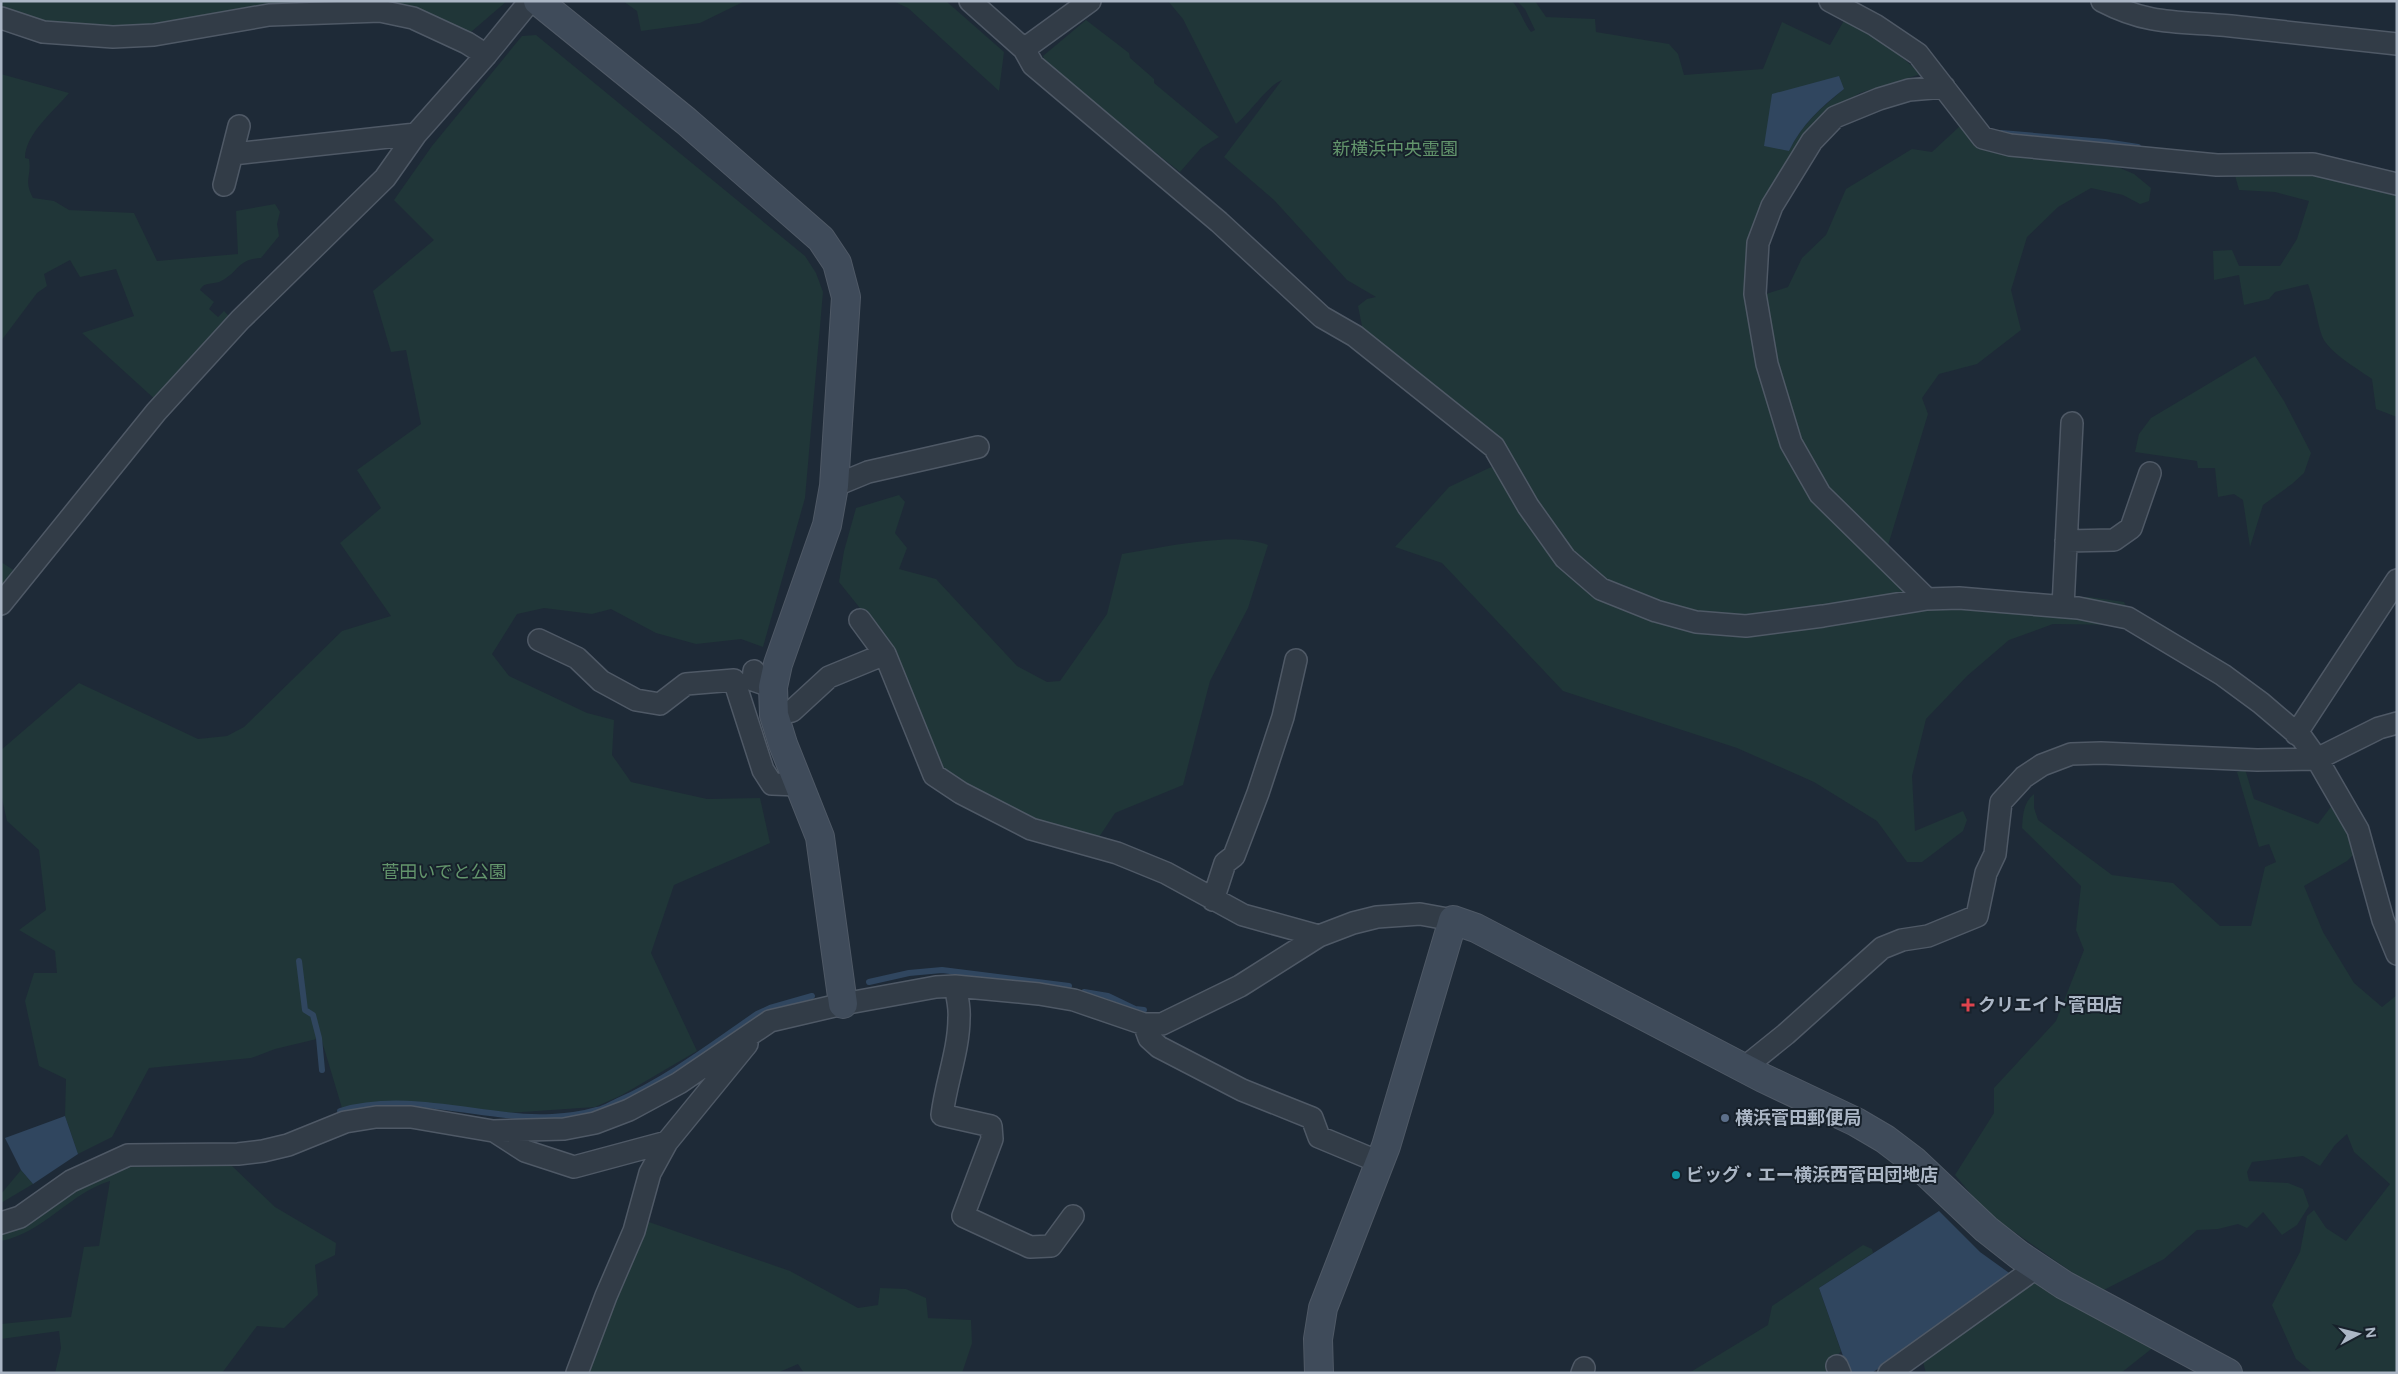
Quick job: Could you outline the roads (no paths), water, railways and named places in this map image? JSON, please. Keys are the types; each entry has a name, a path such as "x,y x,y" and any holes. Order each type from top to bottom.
{"street":[{"path":"1,604 156,412 240,320 385,178 416,134 486,55 530,1"},
{"path":"538,1 686,121 784,206 821,239 838,263 846,297 834,486 827,525 778,664 763,679 799,785 820,837 843,1004"},
{"path":"970,1 1024,50 1033,65 1218,222 1322,317 1355,336 1494,447 1528,506 1564,558 1602,589 1656,611 1696,622 1746,626 1927,599 1959,598 2063,607 2128,618 2223,675 2261,703 2296,734 2317,759 2358,830 2383,920 2397,954"},
{"path":"1024,50 1062,9 1090,1"},
{"path":"1830,1 1875,25 1918,54 1983,138 2010,145 2217,164 2313,164 2397,184"},
{"path":"2102,1 2126,14 2162,22 2221,26 2397,44"},
{"path":"1,18 43,32 113,37 154,35 269,16 380,11 413,18 467,43 486,55"},
{"path":"1927,599 1832,507 1815,486 1788,434 1767,364 1755,294 1758,243 1772,206 1812,141 1835,118 1879,99 1909,90 1944,87"},
{"path":"224,185 240,126"},
{"path":"233,154 416,134"},
{"path":"2063,607 2072,423"},
{"path":"834,486 868,472 978,447"},
{"path":"2066,541 2114,540 2131,528 2150,473"},
{"path":"2296,734 2397,580"},
{"path":"860,620 885,654 934,775 962,793 1031,829 1117,853 1166,873 1243,915 1319,936"},
{"path":"539,640 577,658 601,681 636,700 660,704 686,684 734,680 763,770 772,784 799,785"},
{"path":"774,715 792,712 829,677 885,654"},
{"path":"1213,900 1225,863 1234,856 1258,793 1284,717 1296,660"},
{"path":"1745,1067 1786,1034 1882,948 1902,940 1928,936 1977,916 1986,873 1995,854 2001,802 2024,777 2042,765 2071,754 2100,753 2257,760 2317,759 2379,728 2397,723"},
{"path":"1,1223 20,1217 71,1181 128,1154 238,1154 263,1151 288,1145 344,1122 376,1117 411,1117 493,1131 564,1129 595,1123 629,1110 679,1083 770,1021 843,1004 936,987 955,986 1074,1000 1144,1024 1162,1024 1240,986 1319,936 1377,917 1420,914 1453,920 1476,928 1856,1122 1885,1139 1942,1186 1986,1229 2037,1267 2064,1285 2228,1373"},
{"path":"1320,1373 1318,1339 1323,1308 1386,1146 1453,920"},
{"path":"955,986 960,1016 958,1040 946,1086 942,1115 991,1126 992,1140 963,1216 1030,1247 1051,1246 1073,1216"},
{"path":"1144,1024 1149,1038 1159,1047 1242,1090 1312,1118 1319,1137 1380,1162"},
{"path":"577,1373 606,1296 634,1231 650,1173 667,1142 745,1047 754,1031"},
{"path":"493,1131 526,1151 574,1167 667,1142"},
{"path":"1889,1373 2037,1267"}],"water":[{"path":"1839,76 1844,89 1813,117 1800,132 1789,151 1764,146 1772,94"},
{"path":"65,1116 78,1154 33,1184 21,1170 5,1138"},
{"path":"1939,1211 1980,1252 2012,1275 1872,1373 1849,1373 1819,1288"}],"waterway":[{"path":"2001,133 2105,142 2138,147"},
{"path":"299,961 305,1010 313,1015 319,1038 322,1070"},
{"path":"869,982 909,973 942,970 1069,986"},
{"path":"1084,992 1108,996 1135,1009 1144,1010"},
{"path":"340,1111 360,1106 402,1104 540,1117 575,1115 605,1108 672,1072 757,1014 770,1008 812,996"}],"place":[{"name":"クリエイト菅田店","path":"1968,1005"},
{"name":"横浜菅田郵便局","path":"1725,1118"},
{"name":"ビッグ・エー横浜西菅田団地店","path":"1676,1175"}],"park label":[{"name":"新横浜中央霊園","path":"1395,149"},
{"name":"菅田いでと公園","path":"444,872"}]}
